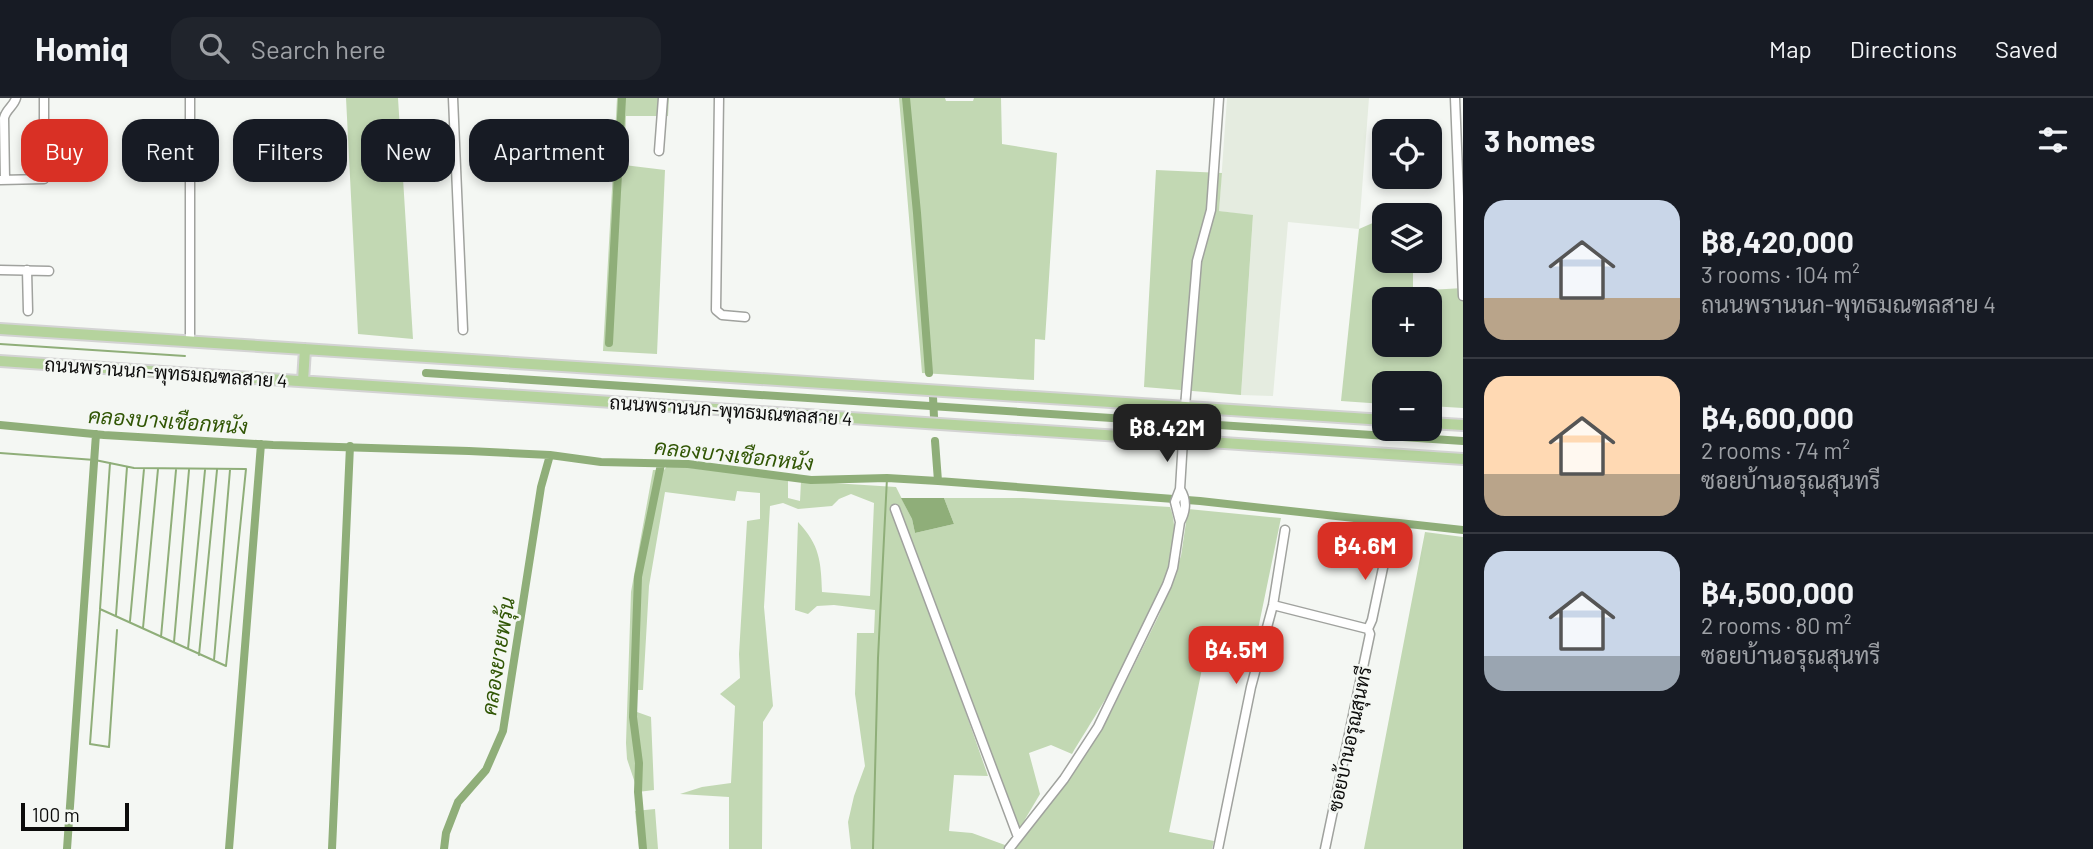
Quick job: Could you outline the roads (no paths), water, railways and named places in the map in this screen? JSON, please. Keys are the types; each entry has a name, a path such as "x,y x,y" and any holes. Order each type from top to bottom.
{"main road":[{"name":"ถนนพรานนก-พุทธมณฑลสาย 4","path":"0,329 1372,419"},
{"path":"303,382 305,349"},
{"name":"ถนนพรานนก-พุทธมณฑลสาย 4","path":"0,361 1463,458"},
{"path":"1442,424 1463,425"}],"street":[{"path":"16,98 15,103 6,110 4,118 2,180 44,179 44,98"},
{"path":"190,98 190,342"},
{"path":"453,98 463,330"},
{"path":"659,151 663,98"},
{"path":"719,98 716,310 722,316 745,317"},
{"path":"1185,407 1197,261 1211,210 1219,98"},
{"path":"1455,98 1463,296"},
{"path":"0,270 49,271"},
{"path":"27,270 27,311"},
{"path":"1009,849 1064,779 1107,711 1167,585 1173,568 1180,518 1175,502 1180,492 1182,440"},
{"path":"895,509 1018,837"},
{"path":"1218,849 1251,687 1273,605 1285,530"},
{"name":"ซอยบ้านอรุณสุนทรี","path":"1325,849 1368,652 1368,629 1388,544"},
{"path":"1273,605 1368,629"}],"waterway":[{"path":"609,343 622,98"},
{"path":"906,98 929,373"},
{"path":"0,344 185,356"},
{"path":"426,373 1463,441"},
{"path":"933,397 934,417"},
{"name":"คลองบางเชือกหนัง","path":"0,425 104,435 273,445 469,451 550,455 601,462 688,464 811,480 887,478 938,481 1200,501 1463,530"},
{"path":"67,849 96,434"},
{"path":"935,441 938,481"},
{"path":"229,849 261,444"},
{"path":"332,849 350,446"},
{"path":"0,453 95,460 134,468 246,469 226,666 100,609 110,463"},
{"name":"คลองยายพรุ้น","path":"444,849 446,833 458,802 486,770 503,731 541,487 550,455"},
{"path":"643,849 638,792 639,763 633,717 638,577 661,464"},
{"path":"116,615 127,467"},
{"path":"130,621 144,469"},
{"path":"143,628 158,469"},
{"path":"161,637 176,470"},
{"path":"174,642 189,470"},
{"path":"188,649 205,470"},
{"path":"199,655 217,470"},
{"path":"214,660 230,470"},
{"path":"873,849 878,658 887,478"},
{"path":"100,610 90,744 109,747 117,630"}]}
